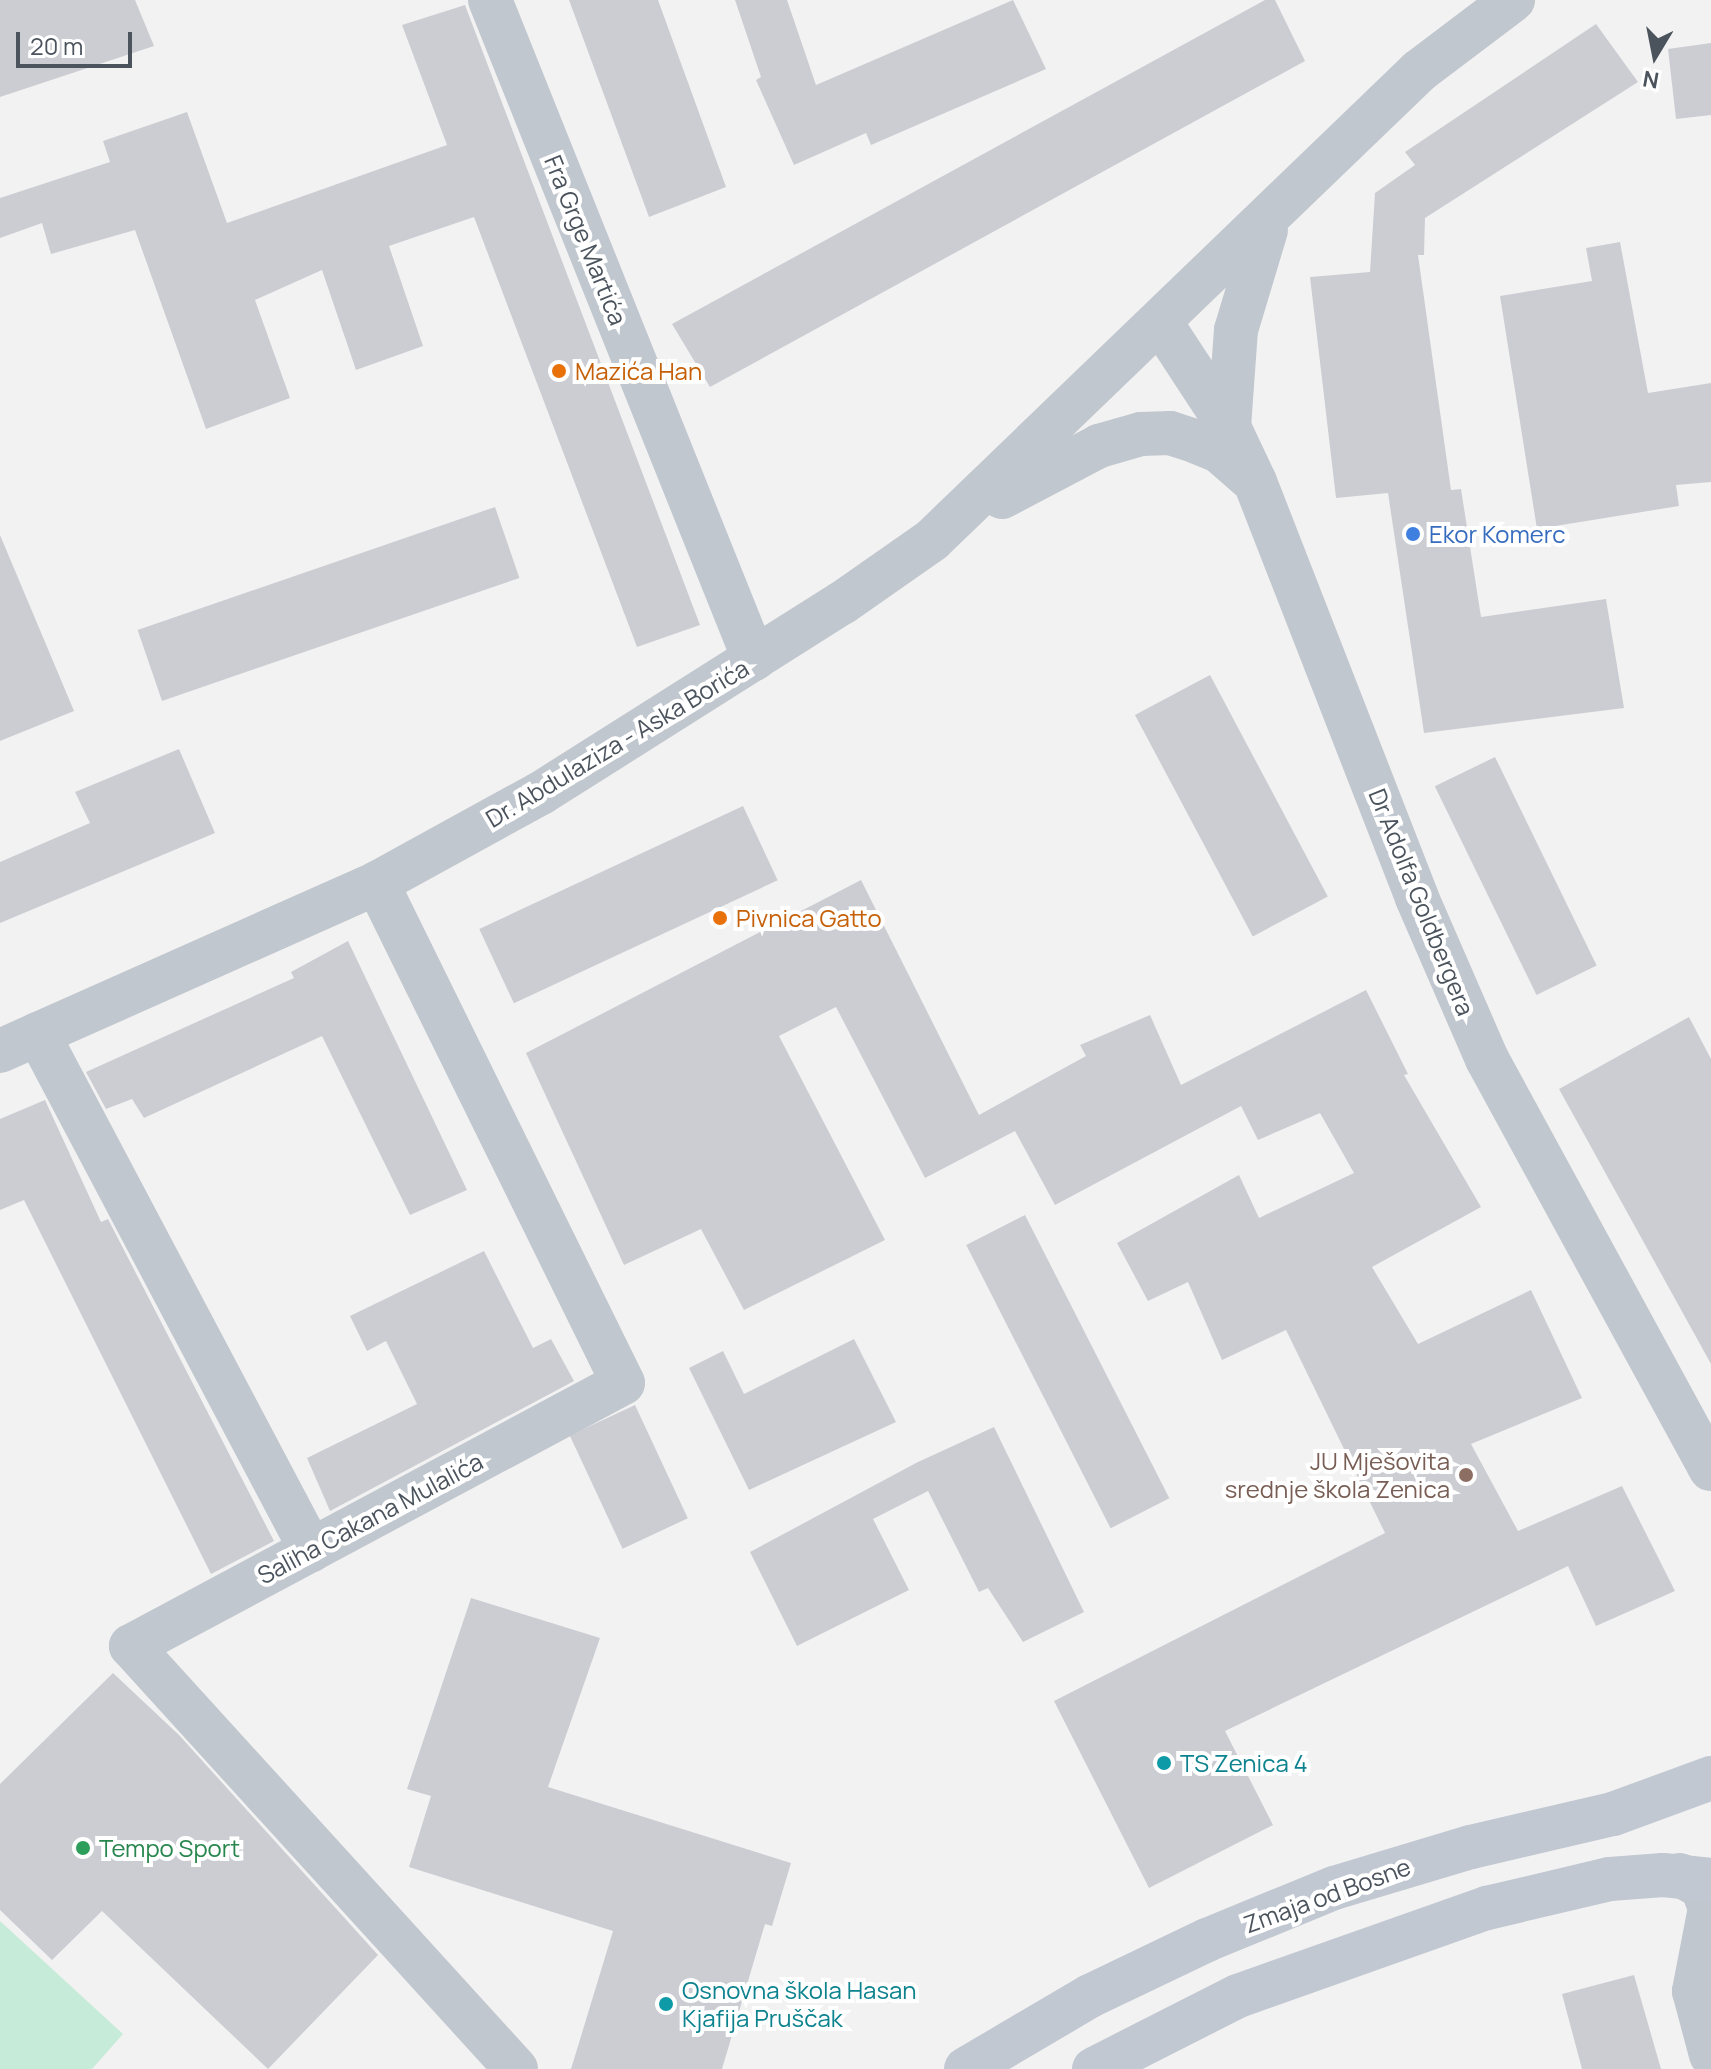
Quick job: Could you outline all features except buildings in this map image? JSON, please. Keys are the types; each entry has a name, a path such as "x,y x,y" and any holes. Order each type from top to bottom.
{"main road":[{"name":"Zmaja od Bosne","path":"966,2069 1090,1996 1207,1940 1334,1888 1471,1847 1597,1818 1711,1778"},
{"path":"1094,2069 1238,1996 1357,1950 1487,1908 1610,1879 1696,1878"}],"street":[{"name":"Fra Grge Martića","path":"490,0 754,659"},
{"path":"1229,427 1242,298 1272,217 1419,71 1513,0"},
{"name":"Dr. Abdulaziza - Aska Borića","path":"19,1042 377,883 541,793 754,659 932,540 1272,217"},
{"name":"Dr Adolfa Goldbergera","path":"1161,323 1229,427 1255,482 1417,898 1487,1059 1711,1469"},
{"path":"932,540 1051,469 1141,434 1170,433 1219,451 1255,482"},
{"name":"Saliha Cakana Mulalića","path":"377,883 623,1383 131,1646 516,2069"},
{"path":"19,1042 311,1550"},
{"path":"1696,1878 1709,1898 1708,1943 1694,1991 1711,2055"}],"green space":[{"path":"0,1921 123,2034 92,2069 0,2069"}],"place":[{"name":"Mazića Han","path":"559,371"},
{"name":"Ekor Komerc","path":"1413,534"},
{"name":"Pivnica Gatto","path":"720,918"},
{"name":"JU Mješovita srednje škola Zenica","path":"1466,1475"},
{"name":"TS Zenica 4","path":"1164,1763"},
{"name":"Tempo Sport","path":"83,1848"},
{"name":"Osnovna škola Hasan Kjafija Pruščak","path":"666,2004"}]}
